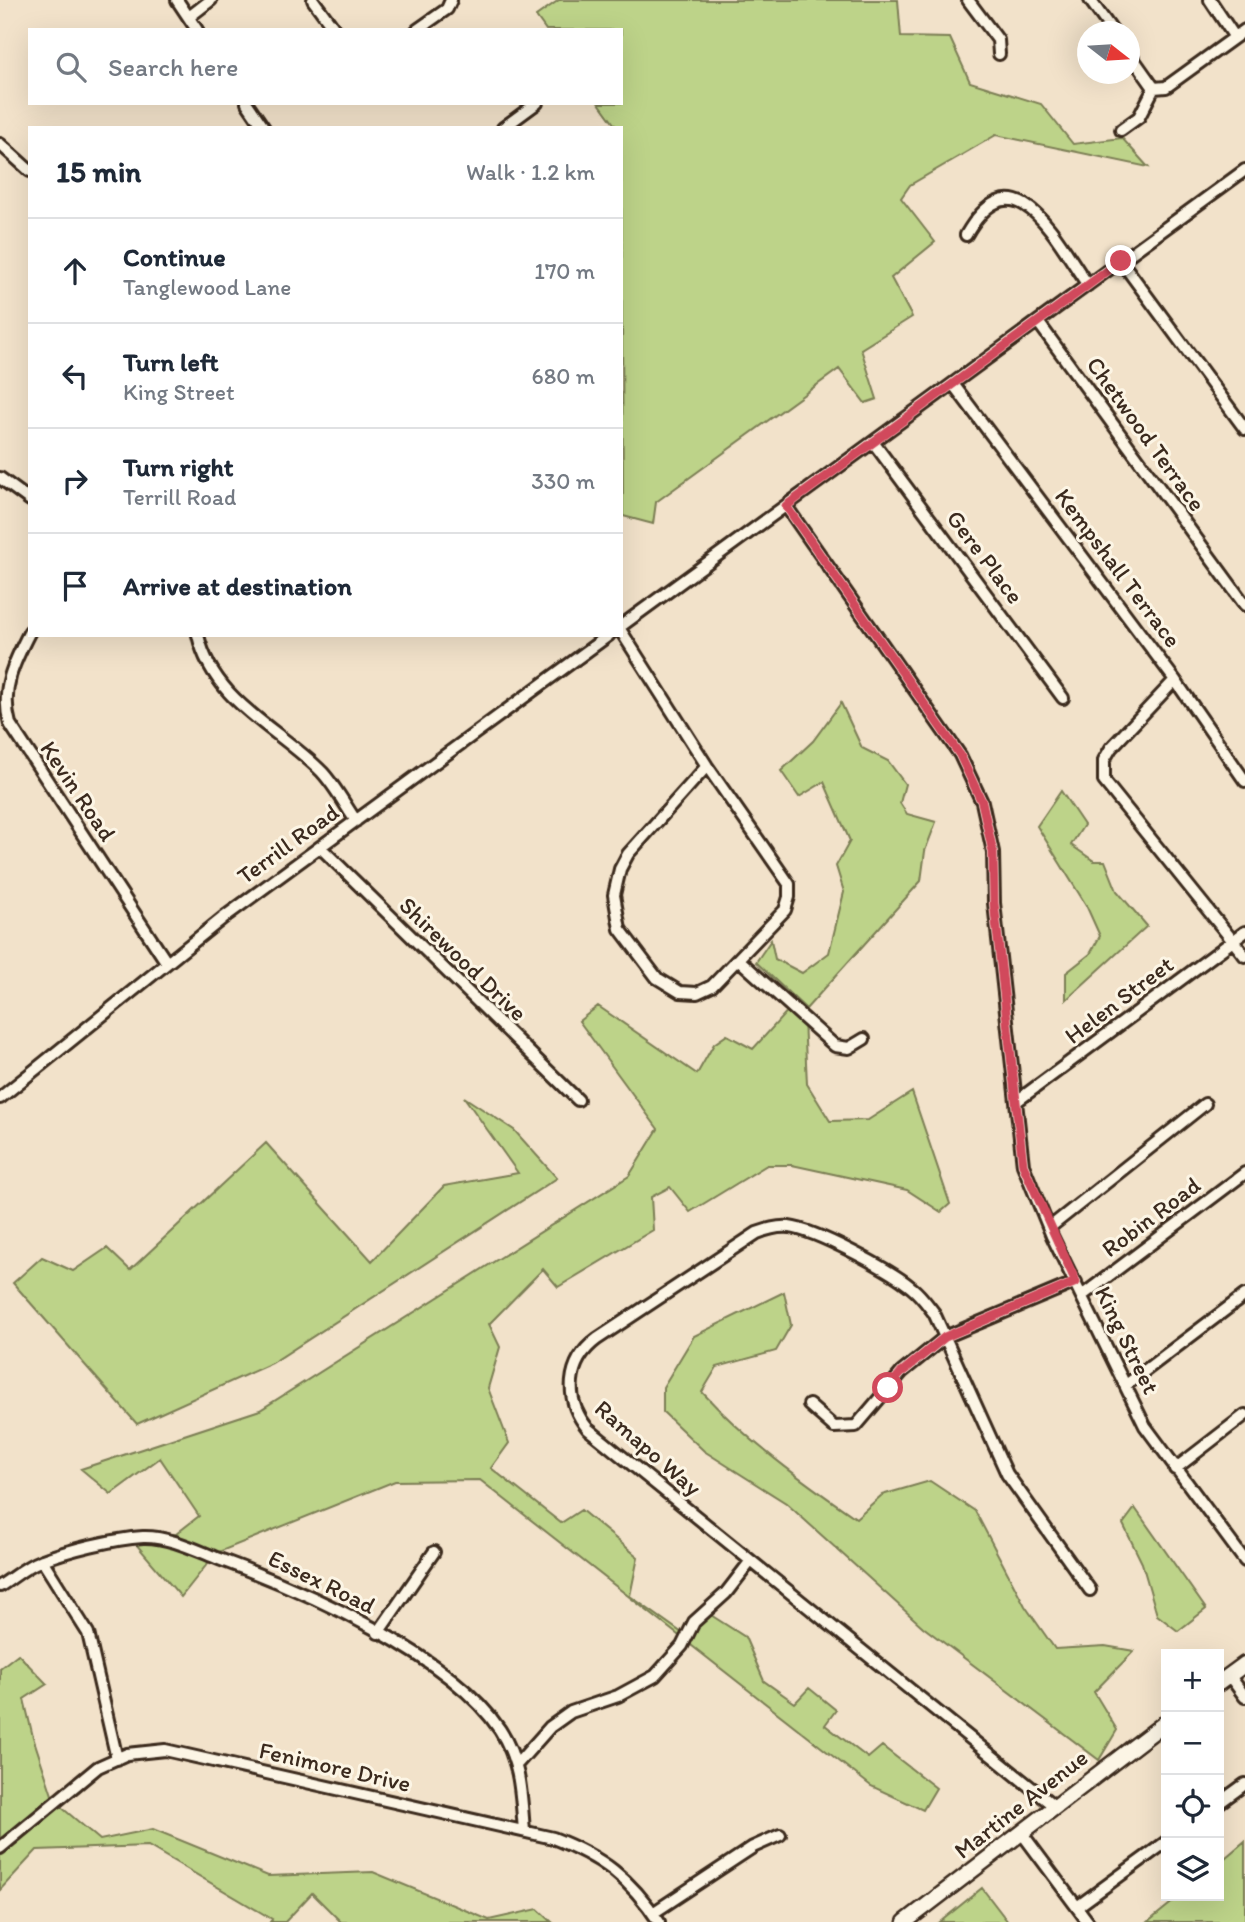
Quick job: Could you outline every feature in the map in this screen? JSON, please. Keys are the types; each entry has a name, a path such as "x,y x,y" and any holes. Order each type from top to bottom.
{"main road":[{"path":"1224,1679 1245,1664"},
{"name":"Martine Avenue","path":"905,1922 1161,1726"}],"street":[{"path":"177,0 196,28"},
{"path":"189,17 211,0"},
{"path":"313,0 334,28"},
{"path":"419,28 440,15 451,0"},
{"path":"968,0 998,40 999,54"},
{"path":"1090,0 1105,21"},
{"path":"1210,0 1234,36"},
{"path":"1154,88 1166,86 1245,30"},
{"path":"1140,69 1154,88"},
{"path":"1121,130 1139,117 1154,88"},
{"path":"248,105 263,126"},
{"path":"506,126 534,105"},
{"path":"0,144 28,169"},
{"path":"623,628 1245,170"},
{"path":"966,236 977,217 993,203 1007,199 1021,201 1037,214 1088,285"},
{"path":"1121,261 1245,429"},
{"name":"Chetwood Terrace","path":"1038,322 1245,605"},
{"name":"Kempshall Terrace","path":"953,384 1175,680 1245,781"},
{"name":"Gere Place","path":"873,442 1063,698"},
{"path":"0,478 28,499"},
{"name":"King Street","path":"786,506 960,755 982,802 993,852 994,903 1023,1165 1049,1228 1145,1426 1245,1560"},
{"path":"623,632 707,766 783,872 790,890 785,910 738,959 705,990 688,993 672,990 657,978 623,938 615,912 615,886 628,854 707,766"},
{"name":"Kevin Road","path":"28,635 7,680 5,702 10,724 167,963"},
{"path":"198,637 201,647 228,692 249,715 324,774 356,821"},
{"name":"Terrill Road","path":"0,1098 167,963 607,637"},
{"path":"1175,680 1107,754 1103,774 1111,793 1245,956"},
{"name":"Shirewood Drive","path":"320,848 578,1100"},
{"name":"Helen Street","path":"1017,1101 1245,932"},
{"path":"738,959 835,1046 849,1048 864,1040"},
{"path":"1049,1228 1205,1104"},
{"name":"Robin Road","path":"1083,1295 1245,1173"},
{"name":"Ramapo Way","path":"1054,1806 750,1562 580,1420 571,1397 577,1362 588,1347 757,1233 781,1227 810,1233 905,1282 934,1313 1007,1474 1090,1590"},
{"path":"809,1405 834,1427 856,1426 902,1372 945,1337 1076,1282"},
{"path":"1126,1385 1245,1295"},
{"path":"1175,1469 1245,1415"},
{"name":"Essex Road","path":"0,1586 42,1560 146,1537 179,1544 292,1586 449,1676 482,1706 501,1731 518,1763 524,1831"},
{"path":"1234,1547 1245,1539"},
{"path":"378,1633 434,1552"},
{"path":"42,1560 88,1633 117,1759"},
{"path":"518,1763 550,1727 570,1712 618,1696 655,1676 682,1646 694,1622 726,1593 750,1562"},
{"path":"1224,1679 1245,1697"},
{"name":"Fenimore Drive","path":"0,1848 98,1767 127,1754 165,1750 553,1838 591,1853 624,1877 656,1918"},
{"path":"1224,1799 1245,1784"},
{"path":"1021,1832 1088,1922"},
{"path":"656,1918 753,1847 780,1836"},
{"path":"1077,1907 1161,1846"}],"green space":[{"path":"559,0 898,0 901,37 950,38 970,82 1041,104 1073,144 1122,138 1148,167 996,135 910,185 901,198 935,242 891,278 912,317 861,349 877,399 865,403 839,369 656,502 653,524 623,516 623,126 616,126 600,105 623,105 623,28 545,28 536,16"},
{"path":"841,703 862,748 888,761 905,784 900,803 907,814 936,822 925,851 921,881 806,1009 756,962 771,940 775,959 802,973 829,953 844,892 836,866 850,841 824,782 799,797 781,771 813,741"},
{"path":"1061,791 1084,825 1071,845 1094,861 1105,861 1117,891 1147,926 1066,1000 1066,973 1090,954 1100,936 1086,905 1037,826"},
{"path":"598,1006 697,1074 714,1044 727,1035 753,1049 791,1007 804,1019 807,1084 830,1121 868,1120 912,1092 950,1204 941,1212 907,1190 792,1165 767,1165 690,1212 670,1187 651,1197 653,1230 558,1287 543,1269 489,1324 500,1347 488,1388 509,1443 491,1468 561,1523 581,1510 638,1557 630,1596 685,1635 703,1610 745,1637 764,1681 795,1703 809,1688 836,1710 825,1725 868,1758 882,1746 936,1788 923,1810 871,1786 480,1480 395,1481 216,1553 181,1597 129,1536 176,1534 199,1516 160,1458 111,1494 81,1469 260,1410 629,1176 658,1129 579,1021"},
{"path":"464,1097 514,1130 557,1178 272,1363 137,1424 13,1283 42,1257 73,1271 107,1248 130,1270 266,1143 372,1261 444,1186 518,1173"},
{"path":"784,1292 791,1325 776,1351 717,1367 702,1392 737,1427 775,1459 856,1518 882,1495 930,1481 975,1511 1025,1606 1055,1649 1105,1646 1134,1651 1094,1692 1117,1730 1099,1760 923,1627 786,1503 704,1451 663,1412 663,1387 694,1336"},
{"path":"1135,1508 1206,1609 1178,1631 1157,1615 1142,1563 1123,1524"},
{"path":"18,1654 47,1684 24,1699 54,1801 100,1840 153,1829 268,1876 373,1872 489,1920 538,1909 552,1922 341,1922 312,1893 285,1922 270,1922 272,1919 148,1846 37,1850 0,1890 0,1668"},
{"path":"1245,1841 1245,1922 1148,1922 1174,1901 1224,1901 1224,1859"},
{"path":"982,1888 1008,1922 940,1922"}],"route":[{"path":"888,1388 902,1372 945,1337 1076,1282 1052,1236 1023,1165 994,903 993,852 982,802 960,755 786,506 1121,261"}]}
